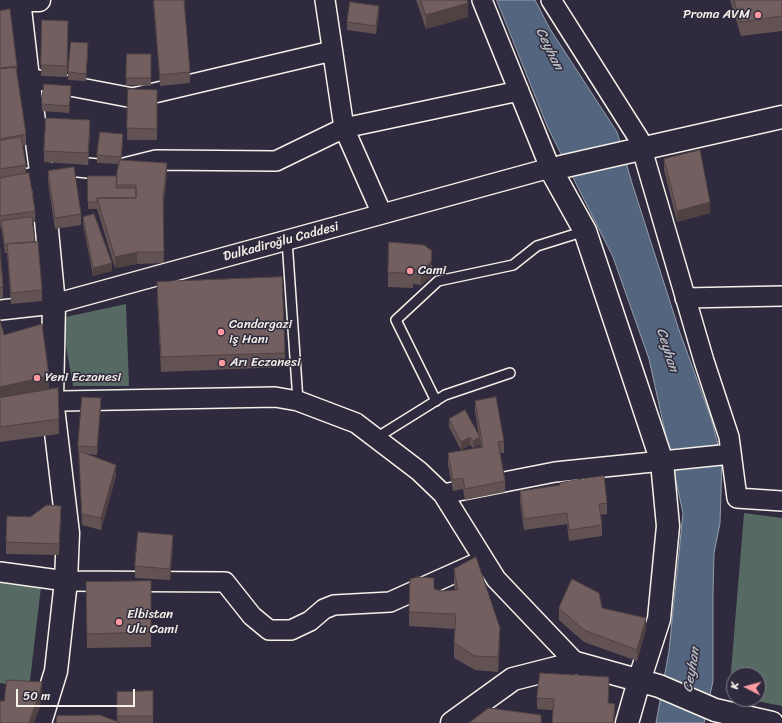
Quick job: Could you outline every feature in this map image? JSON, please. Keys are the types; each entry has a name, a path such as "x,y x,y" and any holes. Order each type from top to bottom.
{"street":[{"path":"0,2 8,0"},
{"path":"19,0 42,178 54,304 52,399 68,533 66,581 56,671 40,723"},
{"path":"32,0 39,0"},
{"path":"325,0 344,128 382,214"},
{"path":"482,0 519,91 585,231 662,462 668,526 660,612 649,683 627,723"},
{"path":"552,0 639,139 638,149 729,437 737,498 782,501"},
{"path":"28,78 133,98 332,51"},
{"path":"0,184 35,177 42,178 68,166 98,169 120,169 156,160 276,161 344,128 519,91"},
{"path":"555,167 782,117"},
{"name":"Dulkadiroğlu Caddesi","path":"0,310 54,304 555,167"},
{"path":"685,298 782,296"},
{"path":"0,409 52,399 275,396 298,401 356,423 419,471 443,494 496,579 576,663"},
{"path":"443,494 555,472 731,454"},
{"path":"0,572 66,581 225,582 252,616 269,630 291,630 310,621 324,609 334,605 390,602 484,560"},
{"path":"452,723 513,679 576,663 649,683 715,710 772,723"}],"lane":[{"path":"436,401 396,320 438,281 513,265 537,246 585,231"},
{"path":"286,240 298,401"},
{"path":"376,438 445,395 510,373"}],"green space":[{"path":"126,304 129,386 73,386 61,318"},
{"path":"744,513 782,518 782,706 766,703 766,667 731,667"},
{"path":"0,579 41,587 29,689 0,683"}],"water":[{"name":"Ceyhan","path":"497,0 535,0 550,29 617,132 679,330 711,418 722,460 720,523 714,553 713,681 704,723 656,723 669,651 683,513 649,359 613,257 548,128"}],"building":[{"path":"154,0 184,0 190,72 160,75"},
{"path":"421,0 467,0 468,3 426,15"},
{"path":"734,0 782,0 782,16 741,22"},
{"path":"350,2 379,6 376,26 347,22"},
{"path":"10,9 17,66 0,68 0,11"},
{"path":"42,20 68,21 67,66 41,65"},
{"path":"71,42 88,43 86,74 68,72"},
{"path":"127,54 151,54 151,78 126,78"},
{"path":"16,68 26,134 0,139 0,69"},
{"path":"44,84 71,86 69,106 42,104"},
{"path":"128,89 157,90 157,129 127,128"},
{"path":"46,118 90,120 88,153 44,151"},
{"path":"100,132 123,134 121,157 97,155"},
{"path":"21,137 26,165 0,169 0,141"},
{"path":"700,150 710,202 677,211 664,159"},
{"path":"120,160 167,163 163,199 164,252 137,252 115,257 97,198 136,198 136,185 116,185"},
{"path":"74,167 81,214 55,218 48,171"},
{"path":"29,173 35,211 0,216 0,178"},
{"path":"88,176 117,176 116,188 136,188 136,198 97,198 97,202 88,202"},
{"path":"94,214 112,263 93,268 83,217"},
{"path":"32,217 35,242 7,244 7,246 5,246 1,221"},
{"path":"38,242 42,290 11,293 7,244"},
{"path":"389,242 424,245 432,251 431,262 421,271 413,269 413,274 388,272"},
{"path":"0,249 3,287 0,288"},
{"name":"Candargazi iş Hanı","path":"282,277 285,353 161,357 157,282"},
{"path":"0,320 4,335 42,324 49,376 0,387"},
{"path":"58,388 59,419 0,427 0,398"},
{"path":"82,397 101,398 97,447 78,446"},
{"path":"496,397 504,441 498,442 505,481 465,489 463,478 453,480 448,453 483,447 475,401"},
{"path":"465,410 480,437 473,441 470,437 461,442 449,419"},
{"path":"79,451 116,465 101,518 82,514"},
{"path":"604,476 607,503 599,504 602,525 569,530 567,513 524,519 520,491"},
{"path":"47,505 61,506 59,544 6,542 7,516 30,517"},
{"path":"138,532 173,535 170,569 135,566"},
{"path":"476,557 500,628 498,657 475,656 454,643 456,614 409,612 410,579 417,577 434,578 434,589 442,591 458,590 454,569"},
{"path":"572,579 599,593 602,608 646,618 637,650 584,630 559,608"},
{"name":"Elbistan Ulu Cami","path":"151,581 151,632 87,634 86,582"},
{"path":"540,673 609,677 608,703 615,704 613,723 552,723 554,699 537,698"},
{"path":"7,680 42,682 29,723 0,723 0,701 4,701"},
{"path":"153,691 153,716 117,716 117,692"},
{"path":"489,708 541,715 541,723 469,723"},
{"path":"100,715 121,723 56,723 57,716"}],"place":[{"name":"Proma AVM","path":"758,15"},
{"name":"Cami","path":"410,271"},
{"name":"Candargazi iş Hanı","path":"221,332"},
{"name":"Arı Eczanesi","path":"222,363"},
{"name":"Yeni Eczanesi","path":"37,378"},
{"name":"Elbistan Ulu Cami","path":"119,622"}]}
